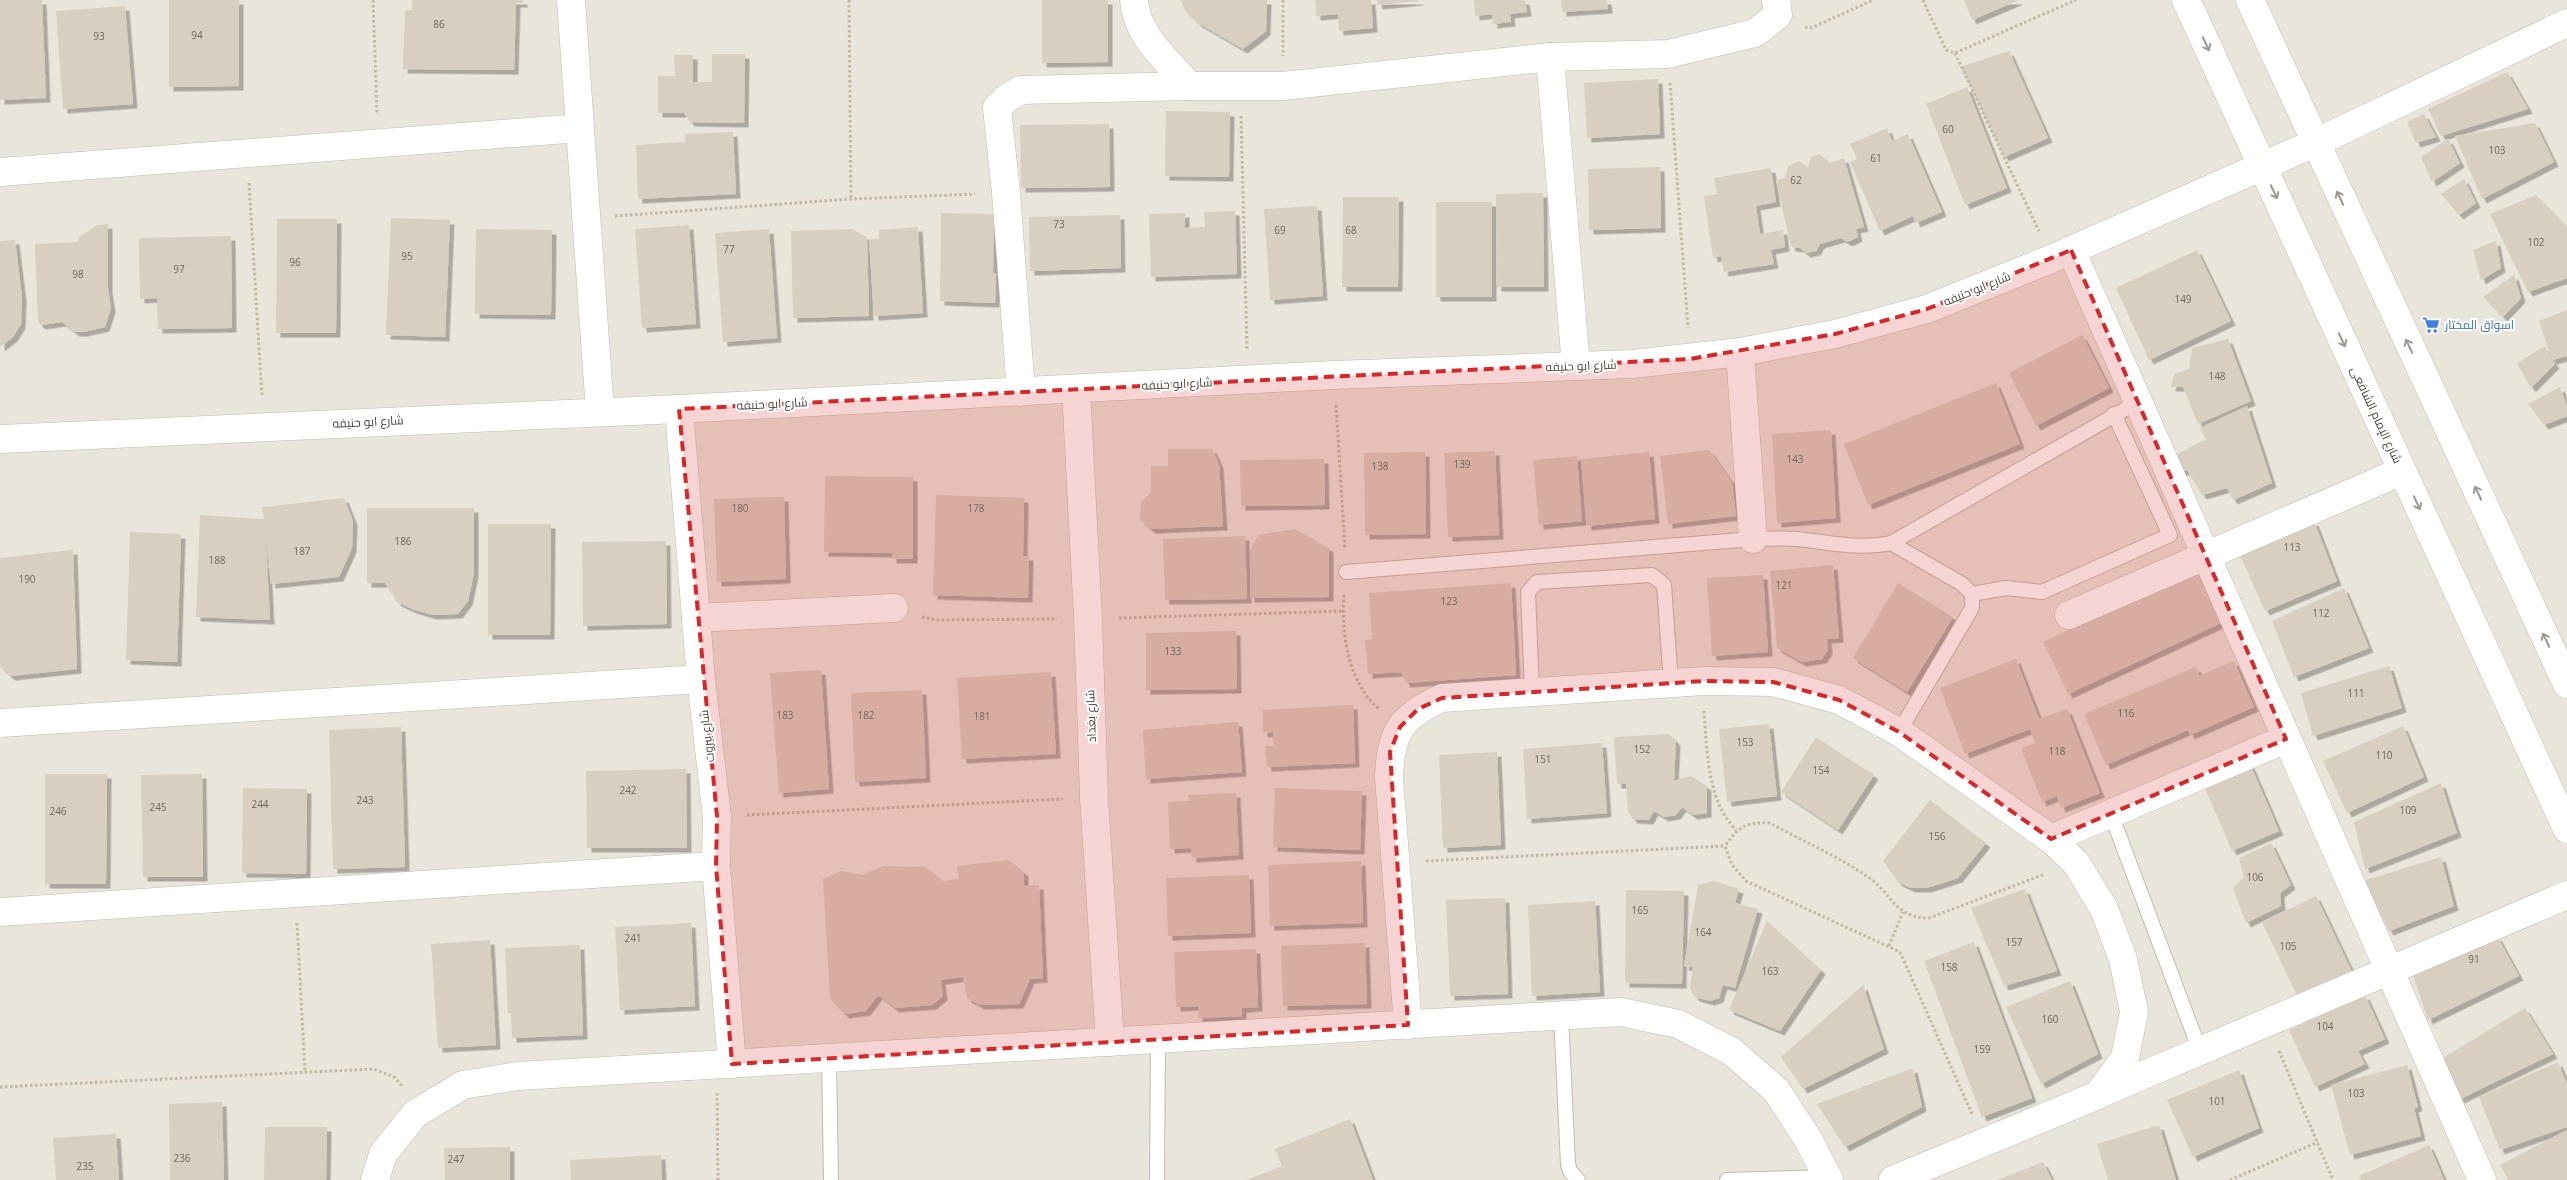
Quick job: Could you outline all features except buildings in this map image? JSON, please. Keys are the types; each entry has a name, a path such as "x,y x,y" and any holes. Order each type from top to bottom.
{"street":[{"path":"571,0 584,219 600,412"},
{"path":"1134,0 1135,12 1146,38 1190,86"},
{"name":"شارع الإمام الشافعى","path":"2186,0 2567,829"},
{"path":"2250,0 2315,144 2567,684"},
{"path":"1021,392 1006,193 997,108 1007,98 1021,90 1283,86 1550,57 1668,54 1755,32 1777,8"},
{"name":"شارع ابو حنيفه","path":"0,439 1576,366 1690,359 1740,352 1835,334 1927,309 2061,255 2315,144 2567,23"},
{"path":"1550,57 1576,366"},
{"path":"0,172 580,128"},
{"path":"2061,255 2138,402 2482,1180"},
{"path":"1740,352 1753,539"},
{"name":"شارع بغداد","path":"1076,389 1088,619 1094,798 1110,1042"},
{"name":"شارع بيروت","path":"678,408 701,679 717,817 716,866 724,1064"},
{"path":"2069,615 2402,471"},
{"path":"696,618 894,608"},
{"path":"0,723 701,679"},
{"path":"1408,1025 1389,778 1390,752 1400,727 1418,709 1442,698 1704,681 1773,682 1839,700 1899,732 2051,839 2076,863 2104,909 2123,959 2134,1012 2125,1058 2098,1095"},
{"path":"2051,839 2286,739"},
{"path":"0,912 716,866"},
{"path":"1893,1180 2200,1052 2567,895"},
{"path":"375,1180 383,1154 415,1114 463,1085 518,1076 1620,1012 1678,1024 1731,1051 1776,1090 1808,1139 1828,1178"}],"lane":[{"path":"1346,572 1753,539 1797,539 1838,546 1864,547 1891,543 2138,402"},
{"path":"1972,594 2006,588 2042,592 2170,535 2114,414"},
{"path":"1891,543 1962,584 1972,594 1972,608 1899,732"},
{"path":"1532,692 1528,592 1537,582 1652,575 1664,586 1671,683"},
{"path":"2111,814 2200,1052"},
{"path":"1561,1015 1568,1164 1570,1171 1578,1180"},
{"path":"1157,1180 1158,1039"},
{"path":"829,1058 831,1180"},
{"path":"1727,1180 1828,1178"}],"path":[{"path":"373,0 378,143"},
{"path":"849,0 851,199"},
{"path":"1283,0 1283,86"},
{"path":"1777,8 1793,25 1811,28 1873,0"},
{"path":"1923,0 1946,50 1955,53 2076,0"},
{"path":"1955,53 2061,255"},
{"path":"1668,54 1690,359"},
{"path":"1240,88 1247,380"},
{"path":"247,154 264,427"},
{"path":"584,219 851,199 1006,193"},
{"path":"1704,681 1706,736 1716,802 1728,822 1736,830"},
{"path":"717,817 1094,798"},
{"path":"1725,846 1736,830 1752,822 1770,823 1869,877 1903,912 1915,918 1929,918 2076,863"},
{"path":"1396,863 1725,846"},
{"path":"1725,846 1732,865 1746,881 1900,952 1907,963 1984,1142"},
{"path":"296,893 305,1072"},
{"path":"1889,946 1903,912"},
{"path":"2268,1022 2333,1180"},
{"path":"718,1180 724,1064"},
{"path":"0,1087 374,1069 394,1077 408,1093 415,1114"},
{"path":"2230,1180 2318,1142"}],"highlighted area":[{"path":"2071,250 2286,739 2051,839 1899,732 1839,700 1773,682 1704,681 1442,698 1418,709 1400,727 1390,752 1408,1025 732,1064 716,866 717,817 679,409 1690,359 1835,334 1927,309"}],"shaded area":[{"path":"0,0 2567,0 2567,1180 0,1180"}],"place":[{"name":"اسواق المختار","path":"2431,325"}]}
